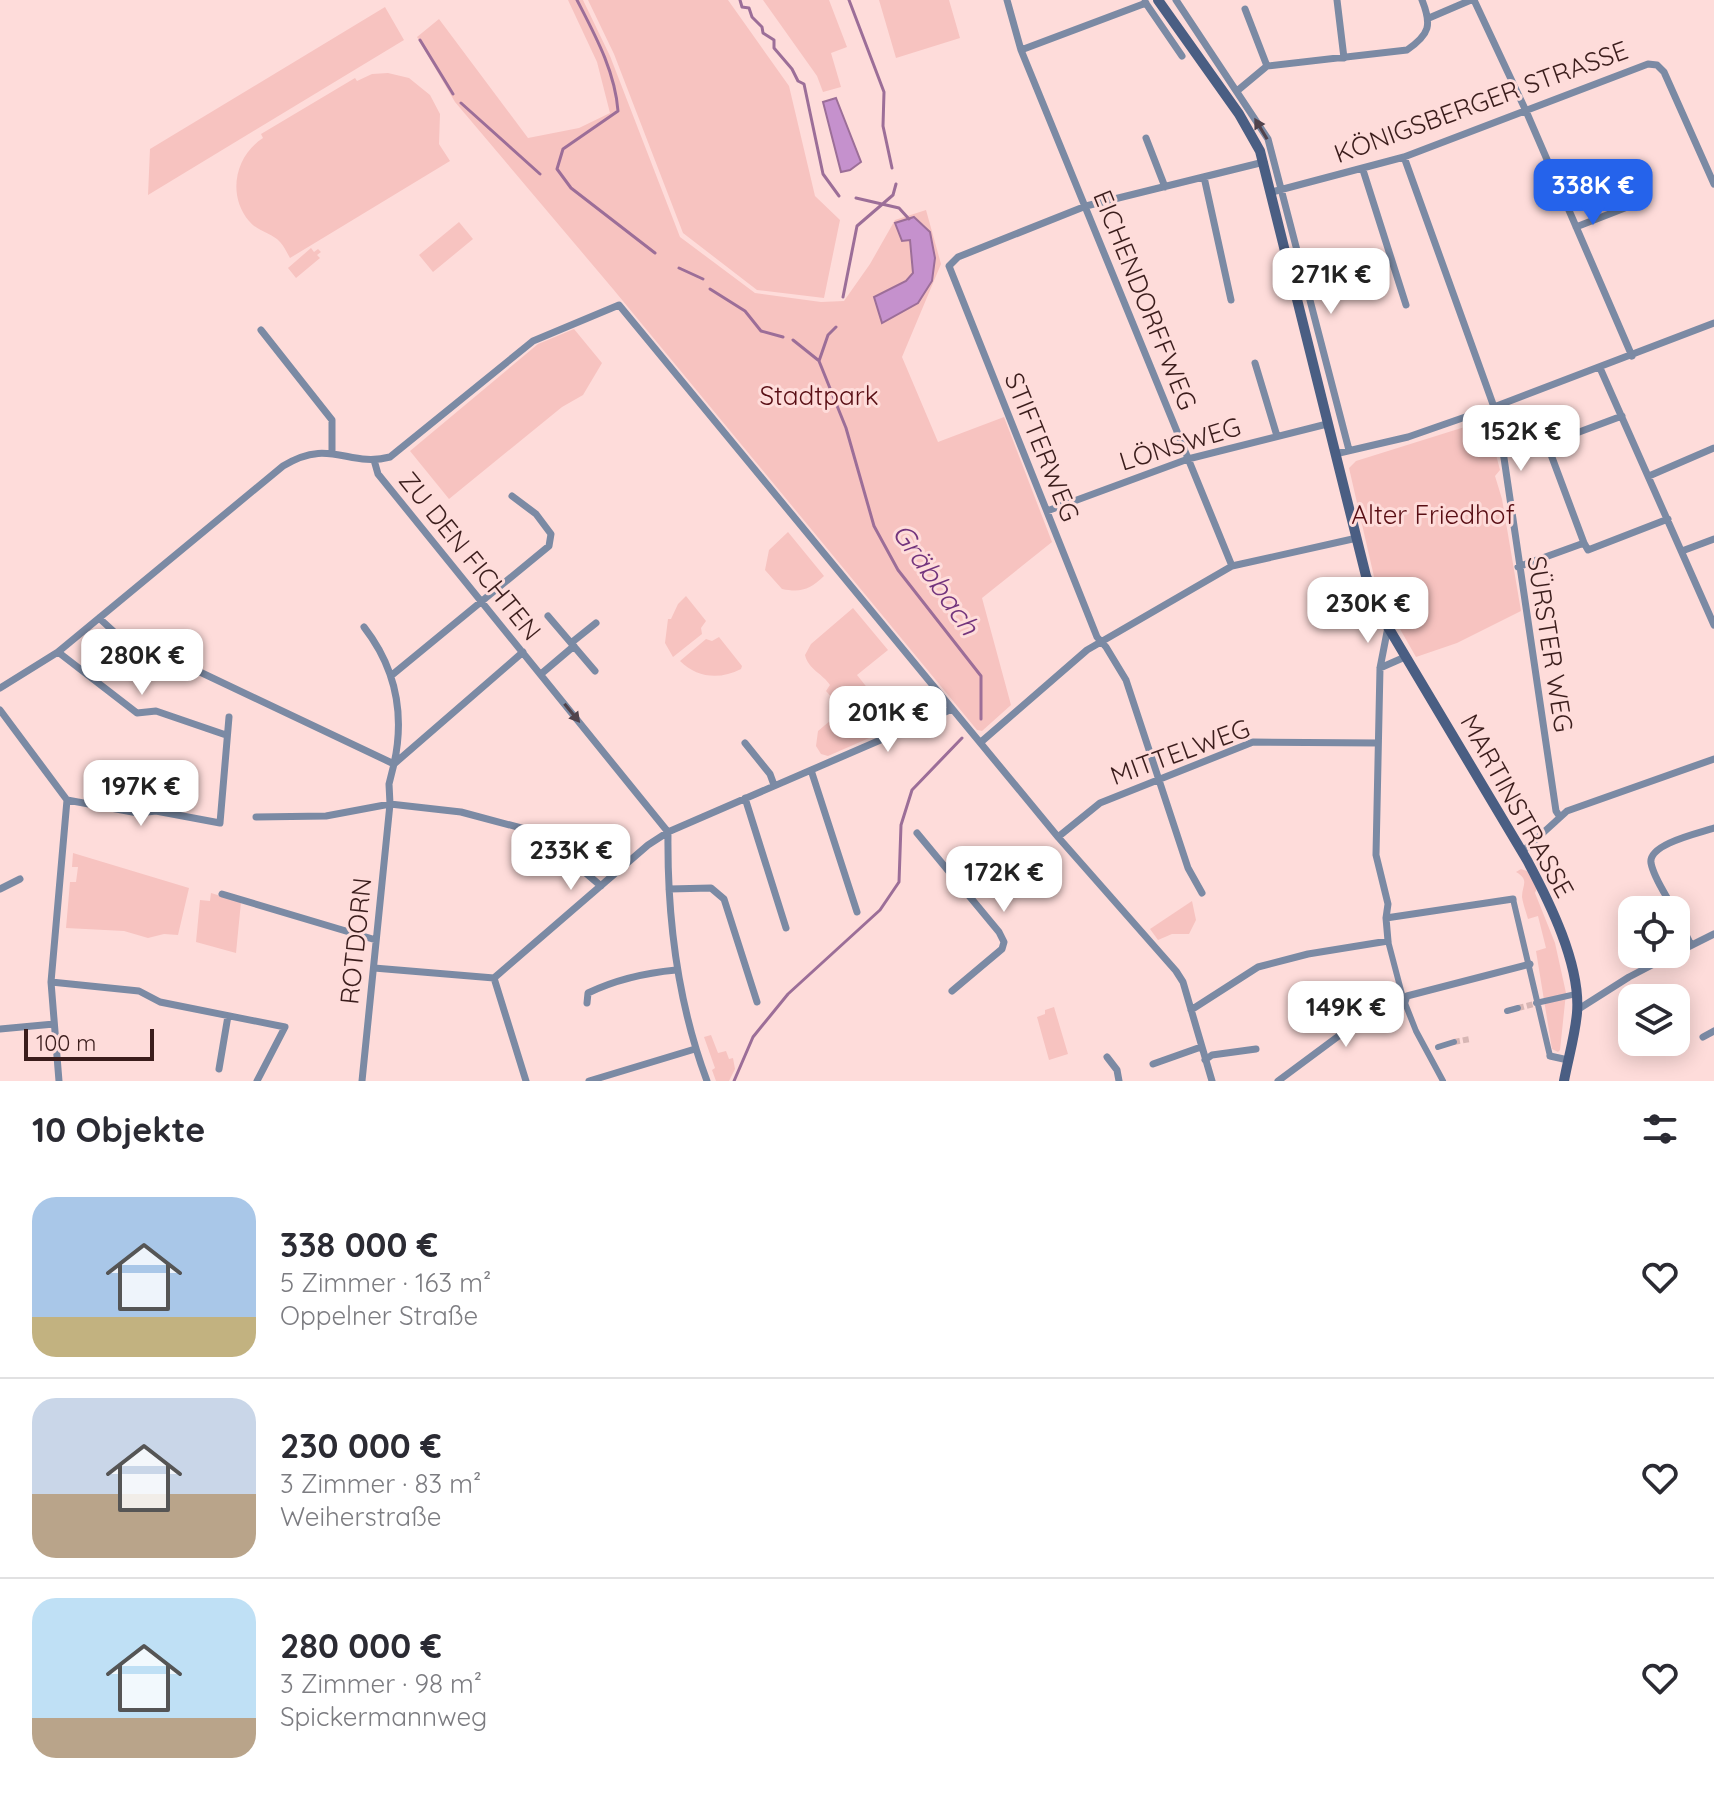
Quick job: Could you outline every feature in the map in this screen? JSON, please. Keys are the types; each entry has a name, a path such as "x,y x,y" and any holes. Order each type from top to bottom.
{"main road":[{"name":"MARTINSTRASSE","path":"1158,0 1256,141 1277,191 1327,424 1366,576 1380,612 1522,852 1555,918 1566,949 1577,1010 1563,1081"}],"street":[{"name":"EICHENDORFFWEG","path":"1007,0 1021,50 1232,566"},
{"path":"1176,0 1268,139 1277,191 1349,450"},
{"path":"1337,0 1344,58"},
{"path":"1237,91 1267,66 1407,50 1419,42 1427,31 1429,18 1422,0"},
{"path":"1429,18 1472,0 1526,111 1632,356"},
{"path":"1021,50 1145,2 1182,56"},
{"path":"1245,9 1267,66"},
{"name":"KÖNIGSBERGER STRASSE","path":"1277,191 1404,157 1648,64 1657,65 1664,72 1714,184"},
{"path":"1146,138 1165,187"},
{"name":"SÜRSTER WEG","path":"1404,157 1494,407 1556,811 1560,817"},
{"path":"1086,206 1264,162"},
{"path":"1363,170 1406,305"},
{"path":"1204,177 1231,300"},
{"path":"1576,227 1635,204"},
{"name":"STIFTERWEG","path":"1086,206 958,257 949,266 1097,637 1126,680 1193,880 1202,893"},
{"path":"0,688 58,652 283,466 310,453 332,452 374,460 390,457 533,341 619,305 1058,837 1183,982 1212,1081"},
{"path":"1335,454 1408,437 1714,323"},
{"path":"261,330 332,420 332,452"},
{"path":"1255,363 1277,436"},
{"path":"1600,368 1714,625"},
{"path":"1622,416 1547,444 1584,543 1588,550 1668,519"},
{"name":"LÖNSWEG","path":"1047,511 1188,459 1327,424"},
{"path":"1649,476 1714,448"},
{"name":"ZU DEN FICHTEN","path":"374,460 378,474 668,832"},
{"path":"392,675 549,546 551,534 536,514 512,496"},
{"path":"981,742 1075,659 1232,566 1357,538"},
{"path":"1682,551 1714,539"},
{"path":"1518,567 1584,543"},
{"name":"ZU DEN FICHTEN","path":"548,616 595,671"},
{"path":"99,618 124,641 176,660 394,764 523,652"},
{"name":"ZU DEN FICHTEN","path":"541,674 596,623"},
{"name":"ROTDORN","path":"362,1081 390,804 389,784 399,739 399,715 392,675 378,645 364,627"},
{"path":"1388,627 1380,668 1376,855 1388,904 1389,945 1405,1002 1443,1081"},
{"path":"58,652 137,713 156,711 226,735"},
{"path":"1380,668 1405,657"},
{"path":"374,968 494,978 668,832 952,709"},
{"path":"0,710 67,800 51,982 59,1081"},
{"path":"67,800 220,823 229,717"},
{"name":"MITTELWEG","path":"1058,837 1100,803 1253,742 1378,743"},
{"path":"745,743 770,774 774,785"},
{"path":"1522,852 1567,811 1714,759"},
{"path":"811,770 857,912"},
{"path":"745,798 786,928"},
{"path":"256,817 326,816 390,804 461,812 525,829 553,845 601,886"},
{"path":"1667,896 1651,862 1653,853 1661,846 1714,828"},
{"path":"668,832 676,970 695,1049 707,1081"},
{"path":"917,833 1004,942 1002,949 952,991"},
{"path":"0,889 20,879"},
{"path":"669,889 711,888 724,899 757,1002"},
{"path":"222,894 376,940"},
{"path":"1386,918 1513,899 1550,1056 1568,1060"},
{"path":"1691,945 1714,934"},
{"path":"1191,1010 1258,967 1308,954 1389,945"},
{"path":"1278,1081 1340,1035 1405,1002 1407,996 1530,964"},
{"path":"1577,1010 1646,968"},
{"path":"587,1003 588,993 612,981 676,970"},
{"path":"494,978 526,1081"},
{"path":"51,982 139,991 160,1002 285,1027 257,1081"},
{"path":"1536,1003 1576,994"},
{"path":"1507,1011 1518,1008"},
{"path":"219,1069 228,1016"},
{"path":"0,1029 54,1024"},
{"path":"1703,1037 1714,1031"},
{"path":"1438,1047 1454,1042"},
{"path":"1153,1064 1201,1047"},
{"path":"589,1081 695,1049"},
{"path":"1205,1060 1212,1055 1256,1049"},
{"path":"1107,1057 1117,1070 1119,1081"}],"green space":[{"name":"Stadtpark","path":"568,0 583,0 610,56 680,237 755,293 821,302 844,301 895,220 926,210 941,264 902,357 938,442 1004,417 1052,542 982,598 1011,705 982,731 977,730 455,102 417,37 439,19 528,138 579,128 610,113 597,62"},
{"path":"588,0 728,0 789,86 815,196 840,220 824,298 757,290 683,233 614,54"},
{"path":"763,0 829,0 847,47 831,53 841,87 823,92 817,76"},
{"path":"879,0 949,0 960,38 896,58"},
{"path":"385,7 404,40 148,195 150,149"},
{"path":"388,73 409,78 430,95 440,114 439,144 450,161 290,258 280,242 253,225 242,211 236,188 240,165 253,146 263,138 261,134 355,78 357,81 372,74"},
{"path":"459,222 473,239 433,272 419,255"},
{"path":"311,248 314,252 318,249 321,252 317,255 320,258 296,278 288,268"},
{"path":"574,329 602,363 583,395 562,407 449,499 410,451 538,344"},
{"name":"Alter Friedhof","path":"1487,420 1500,470 1495,476 1502,499 1521,611 1457,643 1416,657 1392,615 1396,605 1386,599 1392,592 1383,579 1375,581 1349,468 1356,461"},
{"path":"788,532 824,576 805,589 782,589 765,570 769,550"},
{"path":"686,596 706,621 701,628 702,634 673,657 665,643 668,619"},
{"path":"853,608 888,650 857,675 873,695 855,711 876,735 828,756 821,754 816,746 818,731 843,710 826,691 830,685 809,664 805,655 811,644"},
{"path":"719,637 742,666 741,669 725,675 709,676 694,671 680,661 706,639 712,641"},
{"path":"73,853 189,888 178,935 148,938 124,931 66,928 70,882 76,882 78,867 72,867"},
{"path":"1521,869 1527,871 1537,888 1535,893 1555,943 1566,993 1558,1052 1552,1049 1536,951 1546,948 1538,916 1528,919 1522,897 1524,880 1516,872"},
{"path":"211,893 241,902 236,953 196,942 200,900 210,901"},
{"path":"1192,901 1196,920 1189,934 1172,934 1158,940 1150,929"},
{"path":"1054,1007 1068,1054 1049,1060 1037,1017"},
{"path":"711,1035 718,1053 726,1051 729,1059 733,1058 735,1069 729,1081 716,1081 712,1070 715,1068 704,1037"}],"shaded area":[{"path":"836,98 861,162 841,172 823,102"},
{"path":"914,217 930,232 935,258 932,281 918,303 882,323 874,297 906,281 913,273 910,240 902,241 895,223"}],"waterway":[{"path":"577,0 608,68 618,111 563,149 557,169 571,188 655,253"},
{"name":"Gräbbach","path":"740,0 742,7 749,8 763,33 774,40 774,48 798,81 804,84 823,174 839,196"},
{"path":"849,0 884,92 883,126 892,168"},
{"path":"420,40 453,94"},
{"path":"461,103 540,174"},
{"name":"Gräbbach","path":"843,297 857,226 893,195 896,184"},
{"name":"Gräbbach","path":"856,198 899,208 909,219"},
{"path":"679,268 703,279"},
{"path":"710,289 745,311 761,331 783,337"},
{"name":"Gräbbach","path":"836,327 828,335 819,361 846,428 874,526 898,570 981,676 981,719"},
{"path":"793,340 818,360"},
{"name":"Gräbbach","path":"734,1081 753,1037 788,994 880,910 899,882 901,825 912,790 962,738"}],"tunnel":[{"path":"1518,1008 1534,1004"},
{"path":"1454,1042 1470,1039"}]}
